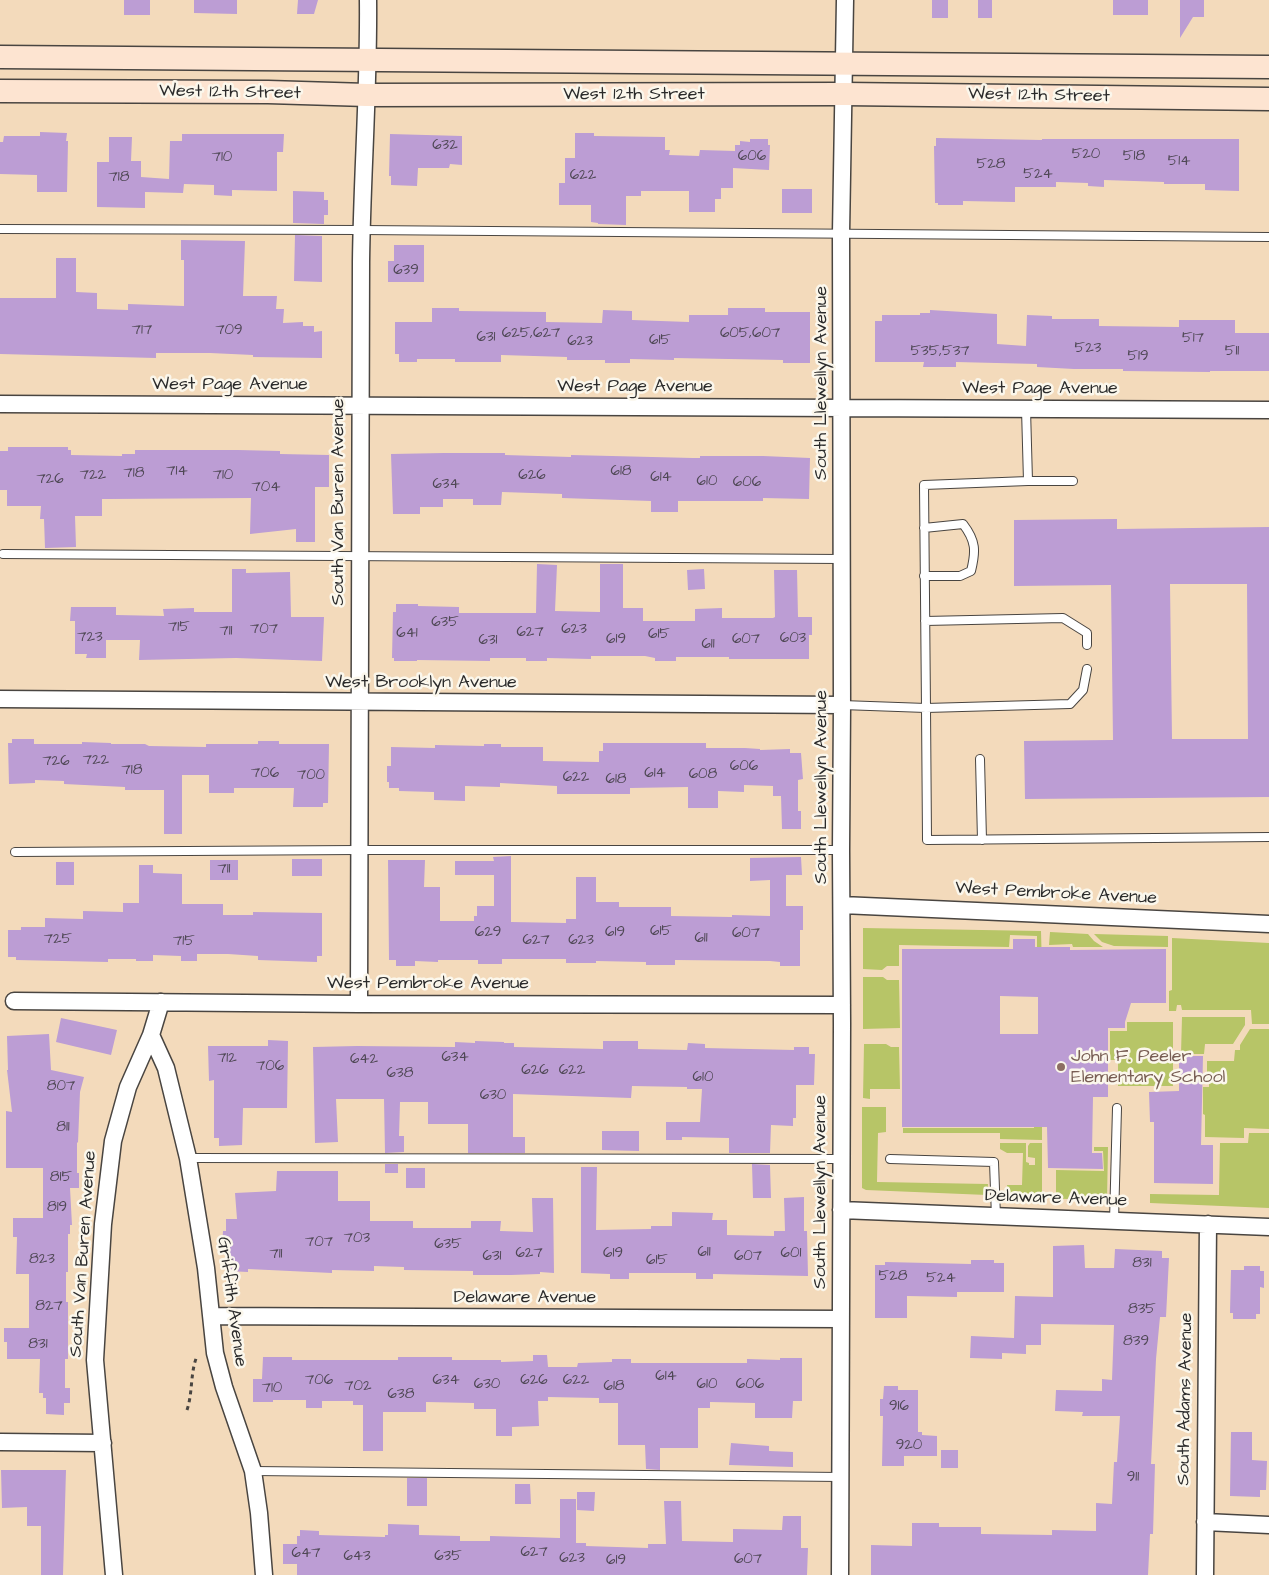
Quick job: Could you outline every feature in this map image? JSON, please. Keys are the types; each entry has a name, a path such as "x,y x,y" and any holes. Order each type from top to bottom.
{"main road":[{"name":"West 12th Street","path":"0,56 1269,67"},
{"name":"West 12th Street","path":"0,91 258,92 367,95 844,94 1269,99"}],"street":[{"name":"South Van Buren Avenue","path":"359,1004 359,406 361,230 367,95 368,0"},
{"name":"South Llewellyn Avenue","path":"840,1575 842,1005 841,234 845,0"},
{"name":"West Page Avenue","path":"0,404 1269,410"},
{"name":"West Brooklyn Avenue","path":"0,699 842,705"},
{"name":"West Pembroke Avenue","path":"842,906 1269,924"},
{"name":"West Pembroke Avenue","path":"14,1000 359,1004 842,1005"},
{"name":"South Van Buren Avenue","path":"114,1575 96,1360 103,1224 113,1141 128,1087 151,1035 161,1002"},
{"name":"Griffith Avenue","path":"151,1035 166,1068 188,1158 206,1268 215,1353 224,1387 253,1471 259,1513 264,1575"},
{"name":"Delaware Avenue","path":"841,1210 1269,1227"},
{"name":"South Adams Avenue","path":"1205,1575 1208,1224"},
{"name":"Delaware Avenue","path":"211,1316 840,1319"},
{"path":"0,1442 103,1443"},
{"path":"1205,1522 1269,1525"}],"lane":[{"path":"0,229 1269,237"},
{"path":"1026,409 1028,480"},
{"path":"1072,480 924,485 927,840 1269,837"},
{"path":"924,528 963,524 972,536 975,555 970,571 960,576 924,576"},
{"path":"3,554 842,559"},
{"path":"925,621 1063,618 1086,633 1086,645"},
{"path":"842,705 926,708 1070,704 1083,690 1087,669"},
{"path":"980,759 982,840"},
{"path":"15,852 841,850"},
{"path":"1114,1221 1118,1108"},
{"path":"188,1158 841,1159"},
{"path":"890,1159 994,1162 996,1217"},
{"path":"253,1471 841,1476"}],"green space":[{"path":"863,928 1041,931 1042,968 1037,968 1037,936 1010,935 1009,947 899,945 899,966 887,966 882,970 863,969"},
{"path":"1050,932 1088,934 1103,947 1073,947 1072,944 1049,945"},
{"path":"1094,934 1168,936 1168,947 1114,946 1102,942"},
{"path":"1172,938 1269,943 1269,1024 1252,1024 1251,1010 1182,1010 1181,1005 1177,1005 1176,1011 1169,1011 1169,991 1172,990"},
{"path":"863,977 883,977 887,980 899,980 900,1028 863,1029"},
{"path":"1182,1017 1245,1017 1245,1025 1233,1044 1205,1044 1204,1054 1181,1054"},
{"path":"1127,1022 1173,1022 1173,1086 1118,1086 1118,1060 1110,1060 1110,1031 1127,1031"},
{"path":"1250,1029 1269,1029 1269,1129 1244,1128 1244,1138 1205,1137 1203,1087 1209,1087 1209,1083 1207,1083 1207,1061 1234,1061 1235,1050 1240,1050 1240,1045"},
{"path":"864,1044 886,1044 891,1047 899,1047 900,1089 870,1089 870,1099 863,1098"},
{"path":"862,1107 886,1107 886,1132 878,1133 877,1182 988,1184 987,1195 866,1190 862,1188"},
{"path":"1035,1109 1042,1109 1042,1140 1000,1139 1000,1133 903,1133 903,1128 1034,1128"},
{"path":"1249,1133 1269,1133 1269,1208 1150,1203 1150,1194 1219,1195 1220,1143 1248,1143"},
{"path":"1000,1143 1026,1143 1026,1162 1029,1165 1035,1165 1035,1158 1028,1157 1028,1146 1030,1143 1042,1143 1042,1198 1007,1196 1007,1185 1022,1185 1023,1153 1007,1153 1000,1149"},
{"path":"1094,1147 1108,1147 1107,1201 1048,1198 1048,1194 1056,1194 1056,1170 1104,1171 1103,1151 1094,1151"}],"building":[{"path":"124,0 150,0 150,15 124,15"},
{"path":"194,0 237,0 237,14 194,13"},
{"path":"298,0 318,0 314,14 297,14"},
{"path":"932,0 948,0 948,18 932,18"},
{"path":"978,0 992,0 992,18 978,18"},
{"path":"1113,0 1148,0 1148,15 1113,15"},
{"path":"1180,0 1204,0 1204,17 1193,17 1180,38"},
{"path":"40,132 67,133 67,192 37,192 37,175 0,174 0,142 3,142 4,136 40,136"},
{"path":"575,133 594,133 594,136 665,137 665,150 670,150 669,155 699,156 700,150 735,151 735,145 740,145 740,141 750,142 750,139 768,139 768,145 770,145 769,170 733,168 733,188 721,188 721,199 715,199 715,212 689,212 689,191 641,191 641,196 626,196 626,225 598,224 591,222 591,205 559,205 559,183 565,183 565,158 575,158"},
{"path":"182,134 284,134 283,152 277,152 277,191 232,190 232,196 214,195 214,185 184,184 183,193 145,192 145,208 97,207 97,162 109,162 109,137 132,137 131,161 141,161 141,177 169,179 170,141 182,141"},
{"path":"390,134 462,136 462,165 450,164 449,168 418,168 417,186 391,185 391,176 389,176"},
{"path":"936,138 1042,140 1239,139 1239,191 1205,190 1205,184 1164,184 1164,182 1104,180 1104,187 1088,186 1088,183 1056,182 1056,187 1015,187 1015,202 963,201 963,205 938,205 938,203 935,203 934,146 936,146"},
{"path":"782,189 812,189 812,213 782,213"},
{"path":"293,191 324,192 324,200 328,200 328,215 324,215 324,224 293,223"},
{"path":"295,235 322,236 322,282 294,281"},
{"path":"181,240 245,241 243,296 277,296 276,309 284,309 283,323 303,322 303,326 314,326 314,332 322,331 322,358 253,357 253,355 210,353 156,353 156,358 0,354 0,298 56,298 56,258 76,258 76,292 97,293 97,309 128,310 128,304 184,306 184,260 181,260"},
{"path":"394,245 424,245 424,282 388,282 388,261 394,261"},
{"path":"432,308 459,308 459,311 546,312 546,322 602,323 603,310 632,311 632,320 689,322 689,315 728,315 728,308 765,308 765,312 810,312 810,363 783,363 783,360 674,358 674,360 630,359 630,363 605,363 605,360 567,360 567,357 501,355 501,362 455,362 455,359 417,359 417,362 399,362 399,354 395,354 395,322 432,322"},
{"path":"930,310 997,314 997,344 1026,346 1027,315 1052,316 1052,319 1099,319 1099,326 1179,327 1179,320 1235,320 1235,333 1269,333 1269,371 1123,371 1123,369 1037,367 1037,364 956,362 956,367 923,367 924,362 875,362 875,321 882,321 882,315 920,315 920,313 930,313"},
{"path":"8,447 68,447 68,450 71,450 71,455 122,456 122,454 135,454 135,450 238,450 280,451 280,454 329,455 329,487 315,487 315,542 296,542 296,529 250,534 251,498 102,499 102,516 75,516 76,547 45,548 44,519 40,519 41,506 7,506 7,490 0,490 0,451 8,451"},
{"path":"505,453 505,455 571,457 571,455 810,458 809,499 763,498 763,501 678,501 678,512 651,512 651,501 562,498 562,494 502,492 501,505 473,505 473,499 443,499 443,507 420,507 420,514 393,514 391,454"},
{"path":"1117,519 1117,529 1269,527 1269,797 1025,799 1024,741 1113,740 1111,585 1014,586 1014,520","holes":["1170,584 1247,584 1248,739 1172,739"]},
{"path":"537,564 557,565 555,611 600,612 600,564 623,564 623,608 643,608 643,621 695,621 695,609 722,608 722,618 773,618 775,617 774,570 797,570 798,617 812,617 812,635 809,635 809,659 676,657 676,661 655,661 655,658 645,656 591,656 591,659 547,658 547,661 526,661 526,658 490,658 490,661 394,661 394,658 392,658 393,612 396,612 396,604 459,607 459,613 536,613"},
{"path":"232,569 246,569 246,573 290,572 291,617 324,617 322,661 236,658 139,660 140,640 106,640 106,658 86,658 87,654 75,654 75,621 70,621 71,607 116,607 116,615 164,616 163,609 194,608 194,612 232,612"},
{"path":"704,569 705,589 688,590 687,570"},
{"path":"12,739 34,739 34,744 82,744 82,742 206,747 206,744 258,744 258,741 279,741 279,744 329,744 328,803 323,803 323,807 293,807 294,788 234,788 234,793 209,793 209,775 182,775 182,834 164,834 164,790 125,790 125,787 64,784 64,781 35,780 35,783 9,784 8,743 12,743"},
{"path":"603,743 706,743 706,748 790,749 790,753 801,753 803,779 798,780 798,811 801,811 801,829 782,829 781,796 773,796 773,786 744,785 744,792 718,791 718,808 688,808 688,787 630,788 630,794 557,794 557,786 500,783 500,787 465,786 465,801 434,800 434,792 399,791 399,788 389,788 389,782 387,782 387,766 391,766 391,747 435,748 435,745 484,746 484,744 501,744 501,747 543,747 543,761 599,762 599,751 603,751"},
{"path":"511,856 511,922 566,923 566,919 576,919 576,877 596,877 596,902 619,902 619,907 671,907 671,916 770,916 770,880 750,881 750,858 801,857 802,875 786,875 786,906 803,906 803,930 800,930 800,966 780,966 780,962 770,961 675,960 675,965 646,965 646,962 596,961 596,963 566,963 566,959 502,959 502,964 478,964 478,960 438,960 438,962 415,961 415,966 396,966 396,960 389,960 388,860 425,860 424,887 440,887 440,921 474,921 474,916 477,916 477,906 494,906 494,875 455,875 455,861 494,861 493,857"},
{"path":"292,859 322,859 322,876 292,876"},
{"path":"210,860 238,860 238,880 210,880"},
{"path":"56,862 74,862 74,885 56,885"},
{"path":"139,865 153,865 153,873 182,874 182,904 223,904 223,915 253,915 253,912 322,913 322,956 317,956 317,962 258,960 258,956 228,954 197,954 197,961 181,961 181,956 153,955 153,961 108,959 108,962 16,960 16,957 8,957 8,930 21,930 21,927 45,927 45,918 83,919 83,911 123,912 123,903 139,903"},
{"path":"1013,939 1035,939 1035,947 1070,947 1070,950 1166,949 1166,1003 1131,1003 1125,1028 1108,1028 1108,1097 1093,1097 1092,1153 1102,1153 1103,1169 1048,1168 1047,1127 902,1127 902,949 1013,949","holes":["1000,996 1038,997 1038,1034 1000,1034"]},
{"path":"61,1018 117,1030 111,1055 56,1042"},
{"path":"49,1034 51,1070 84,1077 80,1092 77,1142 79,1188 70,1188 72,1225 70,1225 70,1234 68,1234 68,1272 66,1272 68,1359 65,1359 65,1388 70,1388 70,1403 64,1403 64,1415 46,1414 46,1398 43,1398 43,1393 39,1393 40,1359 7,1359 7,1342 4,1342 4,1328 29,1328 29,1274 16,1274 17,1237 13,1237 13,1218 43,1218 43,1168 6,1168 6,1111 12,1112 7,1070 7,1036"},
{"path":"268,1040 288,1041 287,1108 243,1108 242,1145 219,1146 219,1138 214,1138 214,1080 209,1081 208,1046 268,1046"},
{"path":"475,1041 514,1043 514,1047 603,1049 603,1041 638,1041 638,1049 687,1050 688,1043 705,1044 705,1048 794,1050 794,1047 809,1047 809,1054 815,1054 814,1085 796,1085 796,1118 793,1118 793,1126 771,1125 770,1153 729,1153 729,1138 682,1137 682,1140 666,1140 666,1122 700,1122 702,1089 687,1089 687,1087 632,1086 631,1098 513,1094 513,1137 525,1137 525,1153 468,1153 468,1124 428,1124 428,1102 400,1102 399,1136 404,1136 404,1152 385,1153 384,1099 336,1099 338,1142 315,1143 313,1047 455,1047 455,1042 475,1043"},
{"path":"1179,1056 1203,1056 1201,1145 1213,1145 1213,1184 1154,1183 1154,1122 1150,1122 1149,1092 1179,1091"},
{"path":"602,1131 639,1131 639,1151 602,1150"},
{"path":"385,1164 398,1164 398,1173 385,1173"},
{"path":"752,1164 770,1165 771,1198 753,1198"},
{"path":"581,1167 597,1167 596,1230 651,1229 651,1226 672,1226 672,1212 713,1213 712,1220 727,1220 727,1235 774,1236 774,1231 785,1231 784,1198 804,1197 804,1231 807,1231 808,1276 713,1274 713,1279 696,1279 696,1273 629,1273 629,1279 610,1279 610,1274 581,1273"},
{"path":"406,1168 425,1168 425,1188 406,1188"},
{"path":"277,1171 338,1171 338,1201 370,1201 370,1221 413,1221 413,1228 471,1228 471,1221 501,1221 500,1231 533,1232 532,1198 553,1198 554,1273 473,1275 473,1271 404,1270 404,1267 374,1266 374,1271 332,1270 332,1273 248,1269 248,1272 227,1271 227,1247 222,1247 223,1231 226,1231 226,1219 237,1219 235,1193 276,1191"},
{"path":"1084,1245 1085,1268 1114,1268 1115,1249 1162,1251 1162,1258 1169,1258 1166,1317 1160,1317 1156,1359 1151,1464 1155,1464 1153,1534 1150,1534 1148,1575 871,1575 871,1545 912,1546 912,1523 939,1523 939,1527 981,1527 981,1534 1052,1535 1052,1530 1096,1531 1096,1503 1112,1504 1114,1462 1117,1462 1120,1416 1082,1416 1083,1412 1055,1411 1056,1390 1102,1391 1102,1379 1112,1380 1114,1325 1041,1324 1041,1345 1026,1345 1026,1354 1002,1353 1002,1359 970,1358 971,1336 1014,1338 1015,1296 1053,1297 1053,1246"},
{"path":"971,1260 994,1260 994,1263 1004,1263 1004,1292 957,1292 957,1297 907,1296 907,1318 875,1318 875,1265 885,1265 885,1262 971,1264"},
{"path":"1244,1266 1260,1266 1260,1271 1264,1271 1264,1288 1260,1287 1260,1314 1256,1314 1256,1319 1233,1319 1233,1313 1230,1313 1231,1270 1244,1270"},
{"path":"533,1355 547,1355 548,1367 577,1367 578,1363 612,1362 612,1359 631,1359 631,1363 747,1363 747,1359 780,1360 780,1358 802,1358 802,1401 793,1401 792,1418 755,1418 755,1403 710,1402 710,1408 698,1408 698,1448 660,1448 660,1470 646,1469 645,1445 618,1445 618,1403 599,1403 599,1398 548,1397 548,1401 538,1401 539,1426 512,1427 512,1436 496,1436 496,1409 474,1409 474,1403 426,1402 426,1412 383,1412 383,1451 363,1451 363,1405 353,1405 353,1401 322,1401 322,1408 306,1408 306,1400 253,1402 253,1379 262,1379 263,1357 292,1357 292,1360 398,1360 398,1357 452,1357 452,1360 501,1360 501,1362 533,1361"},
{"path":"884,1386 898,1386 898,1390 918,1390 918,1432 922,1432 922,1435 937,1436 937,1456 904,1456 904,1466 882,1466 883,1416 880,1416 880,1399 883,1399"},
{"path":"1231,1432 1252,1432 1252,1460 1267,1461 1266,1490 1260,1490 1260,1497 1230,1496"},
{"path":"731,1443 769,1446 769,1451 793,1452 793,1467 729,1465"},
{"path":"941,1450 958,1450 958,1468 941,1468"},
{"path":"1,1470 66,1470 63,1575 41,1575 41,1526 27,1526 27,1507 2,1508"},
{"path":"407,1478 427,1478 427,1506 407,1506"},
{"path":"515,1484 530,1484 531,1504 515,1504"},
{"path":"577,1492 595,1492 594,1511 577,1510"},
{"path":"560,1499 576,1499 576,1543 586,1543 586,1546 648,1548 648,1544 666,1544 664,1501 681,1501 682,1541 733,1542 733,1529 782,1530 783,1516 801,1516 801,1548 808,1548 807,1575 297,1575 297,1564 283,1564 283,1544 297,1544 297,1536 300,1536 300,1530 319,1531 319,1535 385,1537 385,1535 388,1535 388,1524 419,1525 419,1535 460,1536 460,1541 490,1541 490,1536 560,1538"}],"place":[{"name":"John F. Peeler Elementary School","path":"1061,1067"}]}
